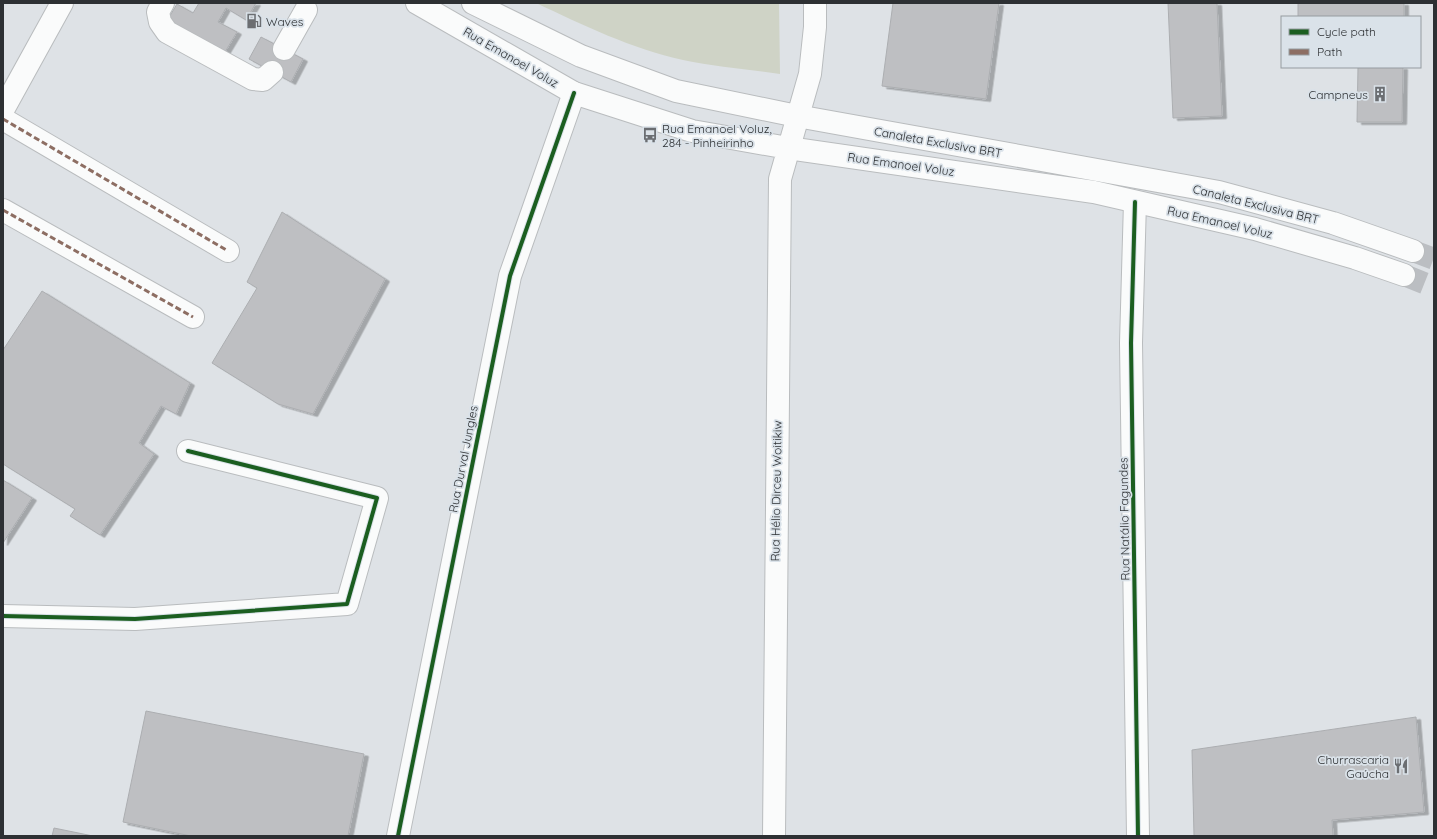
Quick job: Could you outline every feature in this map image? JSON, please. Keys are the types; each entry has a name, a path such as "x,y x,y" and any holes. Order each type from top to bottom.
{"street":[{"path":"3,110 62,3"},
{"path":"163,3 158,12 160,22 167,32 253,80 262,80 272,72"},
{"name":"Rua Emanoel Voluz","path":"418,3 574,93 692,131 788,148 1094,192 1255,229 1355,258 1404,275"},
{"name":"Canaleta Exclusiva BRT","path":"473,3 581,56 676,92 797,116 1220,192 1333,223 1413,251"},
{"name":"Rua Hélio Dirceu Woitikiw","path":"774,836 780,179 810,74 816,27 815,3"},
{"path":"284,49 305,5"},
{"name":"Rua Durval Jungles","path":"398,836 510,276 574,93"},
{"path":"3,119 228,251"},
{"name":"Rua Natálio Fagundes","path":"1135,202 1131,343 1138,836"},
{"path":"3,210 193,317"},
{"path":"3,616 135,618 347,604 377,498 188,451"}],"shaded area":[{"path":"536,3 779,3 780,74 683,60 645,50 608,36"}],"building":[{"path":"199,3 256,3 246,20 226,8 218,22 237,32 222,57 165,24 177,4 193,13"},
{"path":"893,3 999,3 986,99 882,86"},
{"path":"1168,3 1217,3 1222,116 1173,118"},
{"path":"1298,3 1404,3 1404,16 1298,16"},
{"path":"261,37 303,59 291,82 249,59"},
{"name":"Campneus","path":"1358,68 1403,68 1402,122 1357,122"},
{"path":"282,212 385,279 313,414 278,404 212,363 257,288 247,282"},
{"path":"42,291 190,383 176,414 161,406 139,443 154,454 100,535 70,516 75,509 3,464 3,350"},
{"path":"3,480 32,498 3,543"},
{"path":"146,711 364,754 348,836 191,836 123,822"},
{"path":"1416,717 1424,812 1332,820 1333,836 1194,836 1192,750"},
{"path":"54,828 93,836 52,836"}],"tunnel":[{"path":"1413,251 1434,259"},
{"path":"1404,275 1434,287"}],"marked path":[{"path":"3,119 228,251"},
{"path":"3,210 193,317"}],"cycle path":[{"path":"398,836 510,276 574,93"},
{"path":"1135,202 1131,343 1138,836"},
{"path":"3,616 135,619 347,604 377,498 188,451"}],"place":[{"name":"Waves","path":"254,21"},
{"name":"Campneus","path":"1380,94"},
{"name":"Rua Emanoel Voluz, 284 - Pinheirinho","path":"650,135"},
{"name":"Churrascaria Gaúcha","path":"1401,766"}]}
